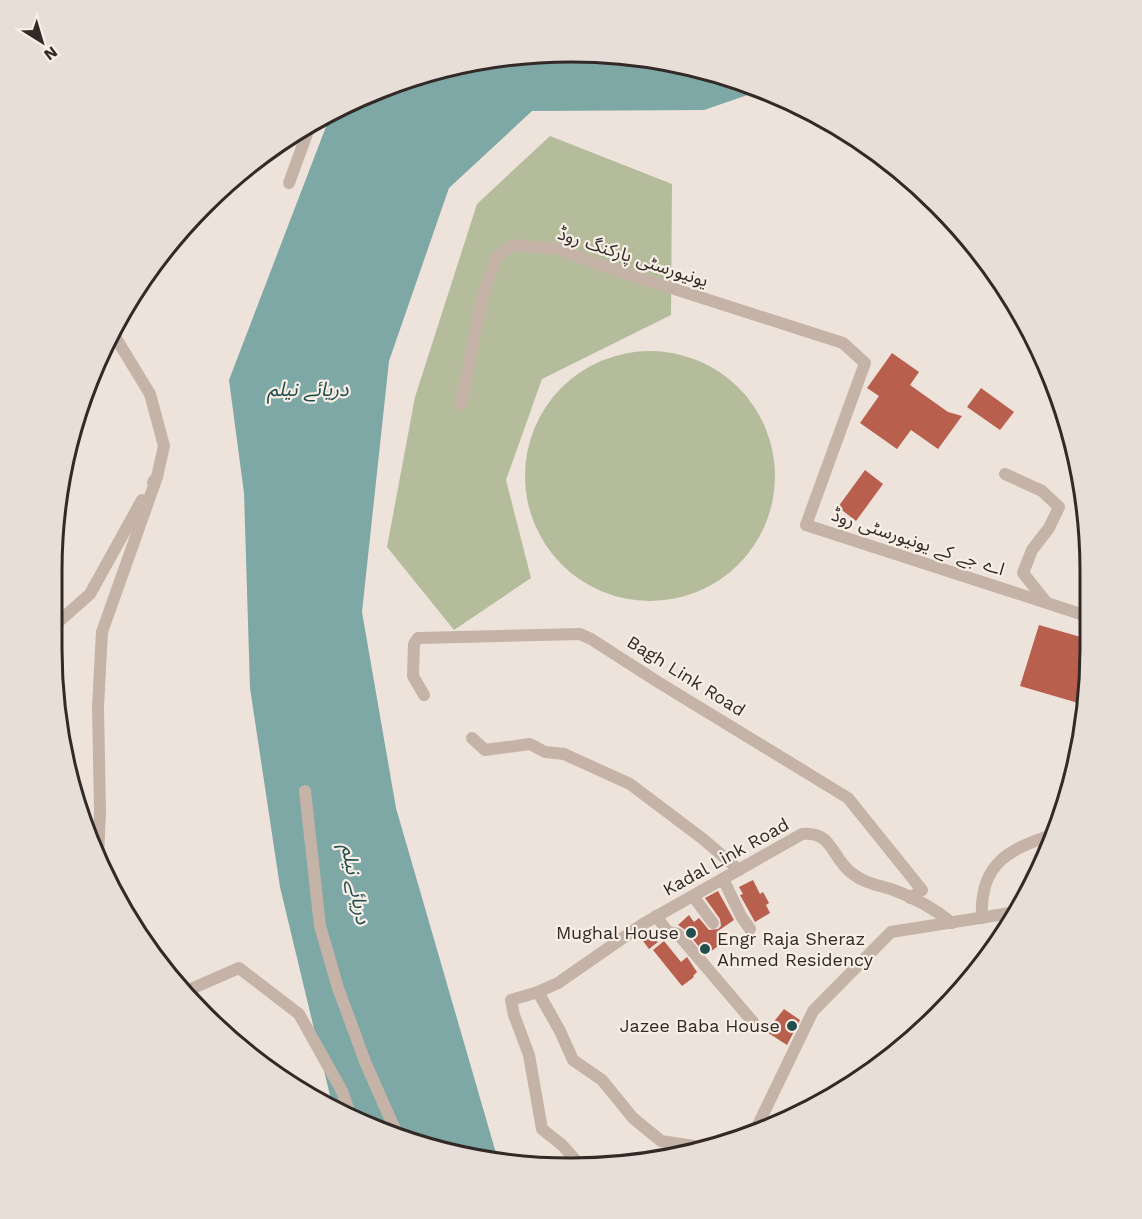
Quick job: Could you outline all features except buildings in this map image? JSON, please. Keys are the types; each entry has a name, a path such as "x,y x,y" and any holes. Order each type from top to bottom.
{"street":[{"path":"289,183 306,136"},
{"name":"یونیورسٹی پارکنگ روڈ","path":"461,404 483,294 497,256 513,245 558,249 649,282 843,343 865,363"},
{"path":"99,840 98,707 102,632 157,477 164,446 150,394 117,340"},
{"name":"اے جے کے یونیورسٹی روڈ","path":"865,363 806,525 1080,613"},
{"name":"اے جے کے یونیورسٹی روڈ","path":"1005,474 1042,491 1059,507 1049,528 1032,550 1023,573 1046,602"},
{"path":"62,619 90,594 157,477"},
{"name":"Bagh Link Road","path":"424,695 413,676 414,644 418,638 580,634 848,798 922,890 910,898"},
{"path":"472,738 485,750 530,744 545,752 564,754 630,784 703,838 739,870"},
{"path":"304,791 320,926 338,988 366,1064 393,1125"},
{"name":"Kadal Link Road","path":"573,1158 562,1145 542,1129 529,1055 514,1015 511,1000 558,983 656,916 802,834 813,833 823,836 840,862 852,874 910,898 942,914 952,923"},
{"path":"982,918 981,905 988,875 996,864 1027,844 1044,838"},
{"path":"723,879 750,929"},
{"path":"693,896 713,922"},
{"path":"760,1121 813,1011 891,932 1005,914"},
{"path":"656,916 668,932 678,934 753,1022"},
{"path":"192,988 239,968 299,1014 342,1091 347,1105"},
{"path":"538,992 573,1060 602,1080 633,1118 661,1141 684,1145"}],"green space":[{"path":"550,136 672,184 671,315 542,379 506,480 531,578 454,630 387,547 415,397 477,204"},
{"path":"650,351 674,354 698,361 719,372 738,388 754,407 765,428 772,452 775,476 772,500 765,524 754,545 738,564 719,580 698,591 674,598 650,601 626,598 602,591 581,580 562,564 546,545 535,524 528,500 525,476 528,452 535,428 546,407 562,388 581,372 602,361 626,354"}],"water":[{"name":"دریائے نیلم","path":"571,62 638,66 703,79 750,94 704,110 532,111 449,188 389,361 362,612 396,808 496,1152 439,1140 407,1130 376,1119 330,1097 280,887 250,688 244,493 229,380 327,124 376,100 439,79 472,71 538,63"}],"place":[{"name":"Mughal House","path":"691,933"},
{"name":"Engr Raja Sheraz Ahmed Residency","path":"705,949"},
{"name":"Jazee Baba House","path":"792,1026"}]}
